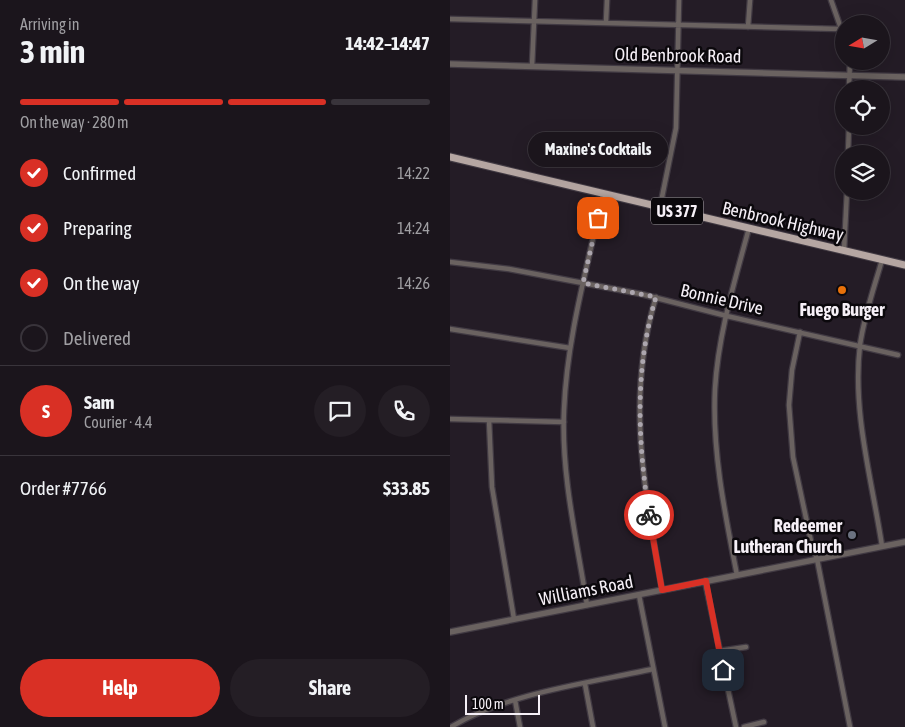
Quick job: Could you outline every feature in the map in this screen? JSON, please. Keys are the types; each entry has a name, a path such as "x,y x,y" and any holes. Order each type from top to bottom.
{"main road":[{"name":"Benbrook Highway","path":"450,157 905,265"}],"street":[{"path":"532,66 535,21 534,0"},
{"path":"606,22 607,0"},
{"path":"660,207 676,128 679,0"},
{"path":"748,27 750,0"},
{"path":"831,0 836,15"},
{"path":"450,19 835,29"},
{"name":"Old Benbrook Road","path":"450,64 905,76"},
{"path":"850,70 850,80"},
{"path":"587,605 566,470 564,422 570,348 603,194"},
{"path":"844,250 847,200"},
{"path":"737,575 720,488 715,389 727,316 749,228"},
{"path":"882,260 868,307 860,346 859,402 882,546"},
{"name":"Bonnie Drive","path":"450,262 509,269 656,297 727,316 898,354"},
{"path":"656,297 645,345 639,427 643,477 662,590"},
{"path":"450,329 570,348"},
{"path":"800,332 792,370 789,405 791,430 802,502 812,546 817,559 850,727"},
{"path":"450,419 564,422"},
{"path":"489,420 492,487 514,619"},
{"name":"Williams Road","path":"450,632 905,542"},
{"path":"706,581 719,652 736,727"},
{"path":"639,595 664,727"},
{"path":"719,652 746,647"},
{"path":"451,727 468,717 515,700 653,669"},
{"path":"585,684 593,727"},
{"path":"515,700 520,727"},
{"path":"744,727 764,722"}],"way so far":[{"path":"598,218 583,283 656,297 649,318 645,345 639,427 640,456 649,515"}],"place":[{"name":"Maxine's Cocktails","path":"598,218"},
{"name":"Fuego Burger","path":"842,290"},
{"name":"Redeemer Lutheran Church","path":"852,535"}],"route":[{"path":"649,515 662,590 706,581 723,670"}]}
